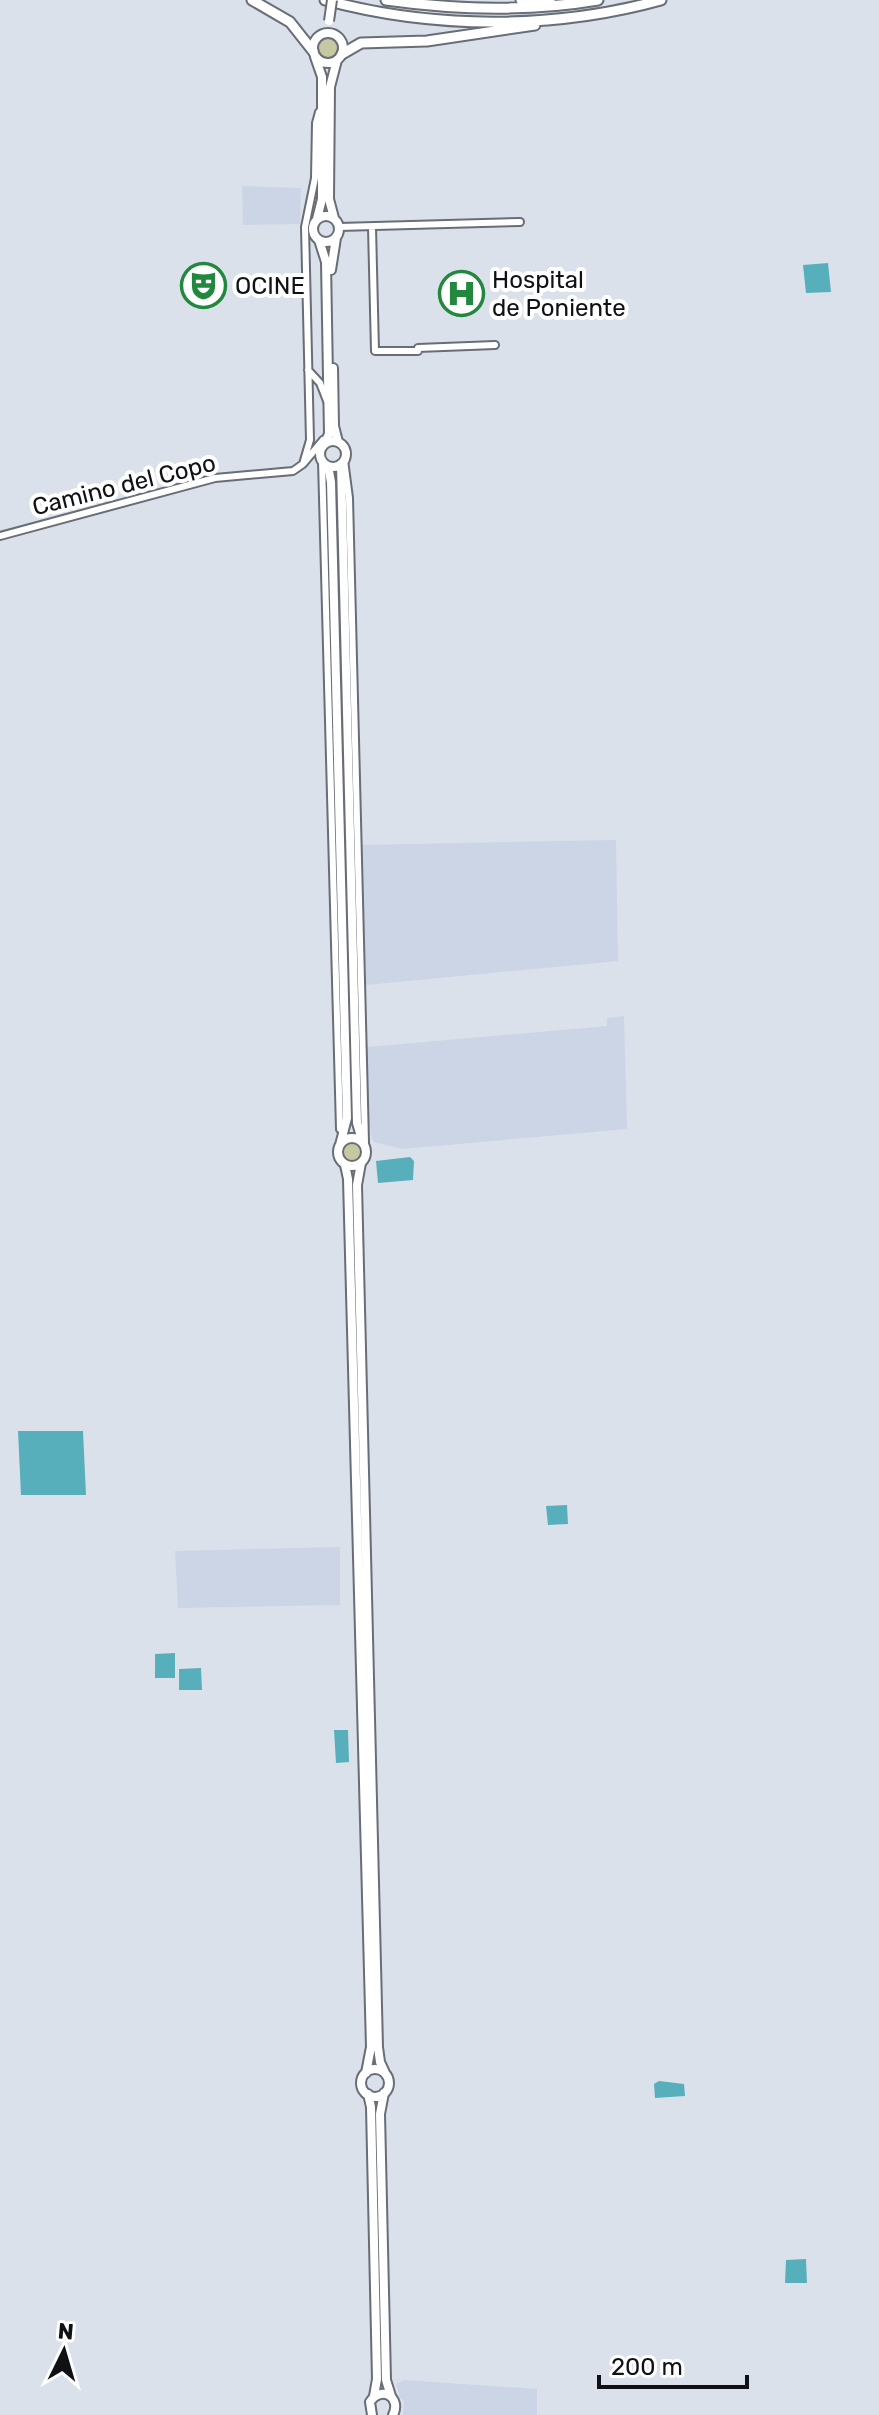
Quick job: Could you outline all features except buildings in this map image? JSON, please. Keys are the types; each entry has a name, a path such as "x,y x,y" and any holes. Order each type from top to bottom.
{"highway":[{"path":"252,0 290,22 314,54"},
{"path":"325,0 389,13 471,21 550,19 621,9"},
{"path":"386,0 487,9 598,0"},
{"path":"521,0 569,0"},
{"path":"340,57 361,43 427,41 661,0"}],"main road":[{"path":"332,0 328,22 314,43 314,54 322,77 322,199 313,230 326,262 329,434 321,456 331,482 347,1118 339,1158 345,1165 348,1179 371,2047 361,2083 371,2107 377,2379 369,2405 372,2415"},
{"path":"328,22 341,41 340,57 330,87 329,199 339,227 331,258 334,426 338,442 346,452 343,462 357,1123 366,1156 361,1163 357,1185 378,2047 380,2062 389,2083 380,2114 385,2348 386,2380 396,2405 393,2415"},
{"path":"319,36 327,33 335,35"},
{"path":"314,54 323,63 340,57"},
{"path":"317,219 325,216 334,218"},
{"path":"319,240 328,242 336,238"},
{"path":"321,456 331,441 338,442"},
{"path":"321,456 343,462"},
{"path":"339,1148 351,1138 364,1144"},
{"path":"345,1165 361,1163"},
{"path":"366,2073 374,2069 386,2075"},
{"path":"368,2094 376,2096 384,2093"},
{"path":"374,2396 382,2393 391,2396"}],"street":[{"path":"303,464 310,440 305,227 315,178 316,123 322,101"},
{"path":"339,227 520,222"},
{"path":"372,227 375,351 386,353 418,351 418,348 495,345"},
{"path":"308,370 320,383 328,402"},
{"name":"Camino del Copo","path":"0,536 215,478 293,471 321,456"}],"shaded area":[{"path":"242,186 301,188 300,224 243,225"},
{"path":"616,840 618,961 366,985 361,845"},
{"path":"624,1016 627,1129 402,1149 372,1139 368,1116 367,1047 607,1026 607,1018"},
{"path":"340,1547 340,1605 178,1608 175,1551"},
{"path":"404,2380 537,2389 537,2415 403,2415 404,2401 396,2384"}],"green space":[{"path":"328,36 337,39 340,48 337,57 328,60 319,57 316,48 319,39"},
{"path":"352,1139 361,1143 365,1152 361,1161 352,1165 343,1161 339,1152 343,1143"}],"water":[{"path":"828,263 831,292 806,293 803,265"},
{"path":"410,1157 414,1161 413,1180 378,1183 376,1161"},
{"path":"18,1431 83,1431 86,1495 21,1495"},
{"path":"567,1505 568,1524 548,1525 546,1506"},
{"path":"175,1653 175,1678 155,1678 155,1654"},
{"path":"201,1668 202,1690 179,1690 179,1669"},
{"path":"334,1730 348,1730 349,1762 336,1763"},
{"path":"659,2081 684,2084 685,2096 655,2098 654,2084"},
{"path":"806,2259 807,2283 785,2283 786,2260"}],"place":[{"name":"OCINE","path":"204,286"},
{"name":"Hospital de Poniente","path":"461,294"}]}
